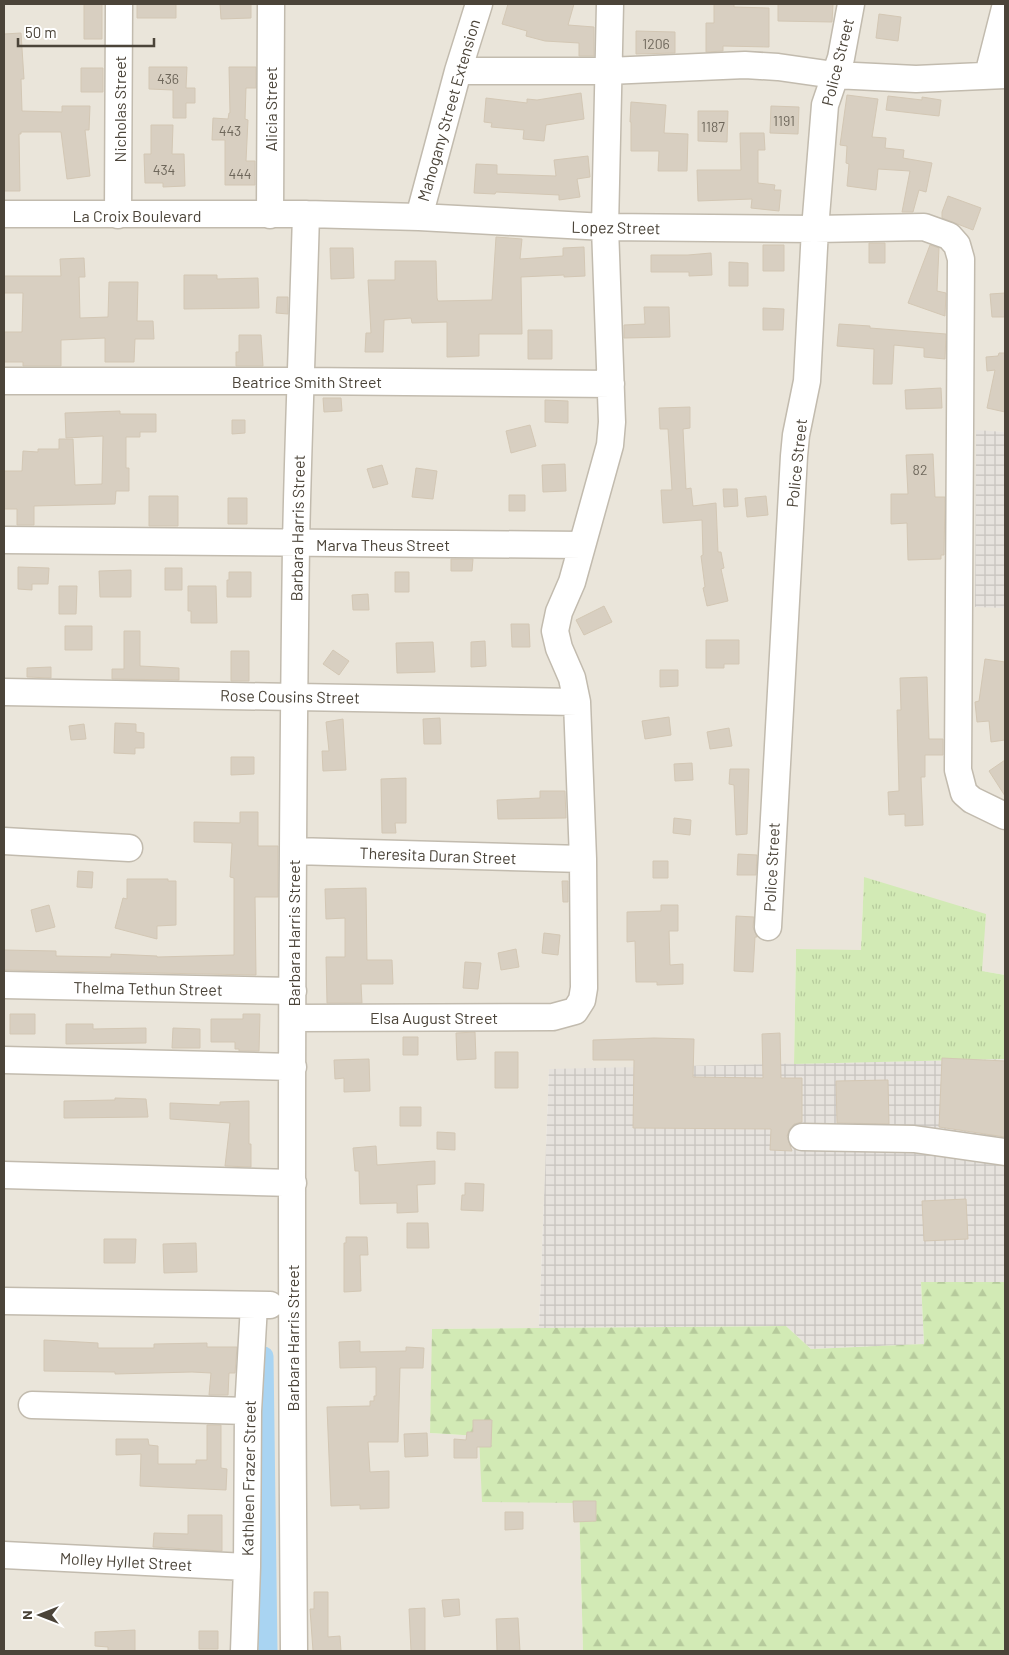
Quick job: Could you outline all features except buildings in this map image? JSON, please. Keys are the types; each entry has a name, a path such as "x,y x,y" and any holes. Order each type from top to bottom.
{"street":[{"name":"Nicholas Street","path":"118,215 119,4"},
{"name":"Alicia Street","path":"270,215 271,4"},
{"name":"Mahogany Street Extension","path":"418,217 458,71 479,4"},
{"path":"583,859 577,702 572,678 559,648 555,631 559,612 572,582 610,445 612,422 605,228 610,4"},
{"name":"Police Street","path":"768,927 794,456 796,435 807,381 814,229 825,105 841,58 851,4"},
{"path":"458,71 608,71 746,65 778,67 834,75 916,79 997,75 1005,8"},
{"name":"La Croix Boulevard","path":"4,214 270,215"},
{"name":"Barbara Harris Street","path":"294,1651 291,1304 296,543 306,214"},
{"name":"Lopez Street","path":"270,215 418,217 605,228 814,229 924,227 949,236 958,245 961,259 958,770 964,793 972,800 1005,816"},
{"name":"Beatrice Smith Street","path":"4,381 611,384"},
{"name":"Marva Theus Street","path":"4,540 582,545"},
{"name":"Rose Cousins Street","path":"4,692 577,702"},
{"path":"4,841 129,848"},
{"name":"Theresita Duran Street","path":"294,851 583,859"},
{"name":"Elsa August Street","path":"293,1018 553,1017 575,1011 582,1000 584,988 583,859"},
{"name":"Thelma Tethun Street","path":"4,985 293,991"},
{"path":"4,1060 293,1067"},
{"path":"802,1137 914,1139 1005,1152"},
{"path":"4,1175 292,1184"},
{"path":"4,1300 254,1305 291,1304"},
{"name":"Kathleen Frazer Street","path":"244,1651 247,1567 248,1411 254,1305"},
{"path":"32,1405 248,1411"},
{"name":"Molley Hyllet Street","path":"4,1555 247,1567"}],"shaded area":[{"path":"4,4 1005,4 1005,432 976,431 975,606 1005,608 1005,975 982,971 864,878 861,951 796,949 794,1064 549,1070 539,1328 433,1329 430,1433 479,1436 579,1502 583,1651 4,1651"},
{"path":"976,430 1005,432 1005,608 975,607"},
{"path":"1005,1059 1005,1282 921,1282 924,1344 811,1349 786,1326 539,1328 549,1069"}],"green space":[{"path":"864,877 986,914 982,971 1005,975 1005,1059 794,1064 796,949 861,950"},
{"path":"921,1282 1005,1282 1005,1651 583,1651 579,1503 482,1502 479,1436 430,1433 432,1329 786,1326 811,1349 924,1344"}],"waterway":[{"path":"264,1356 268,1651"}]}
